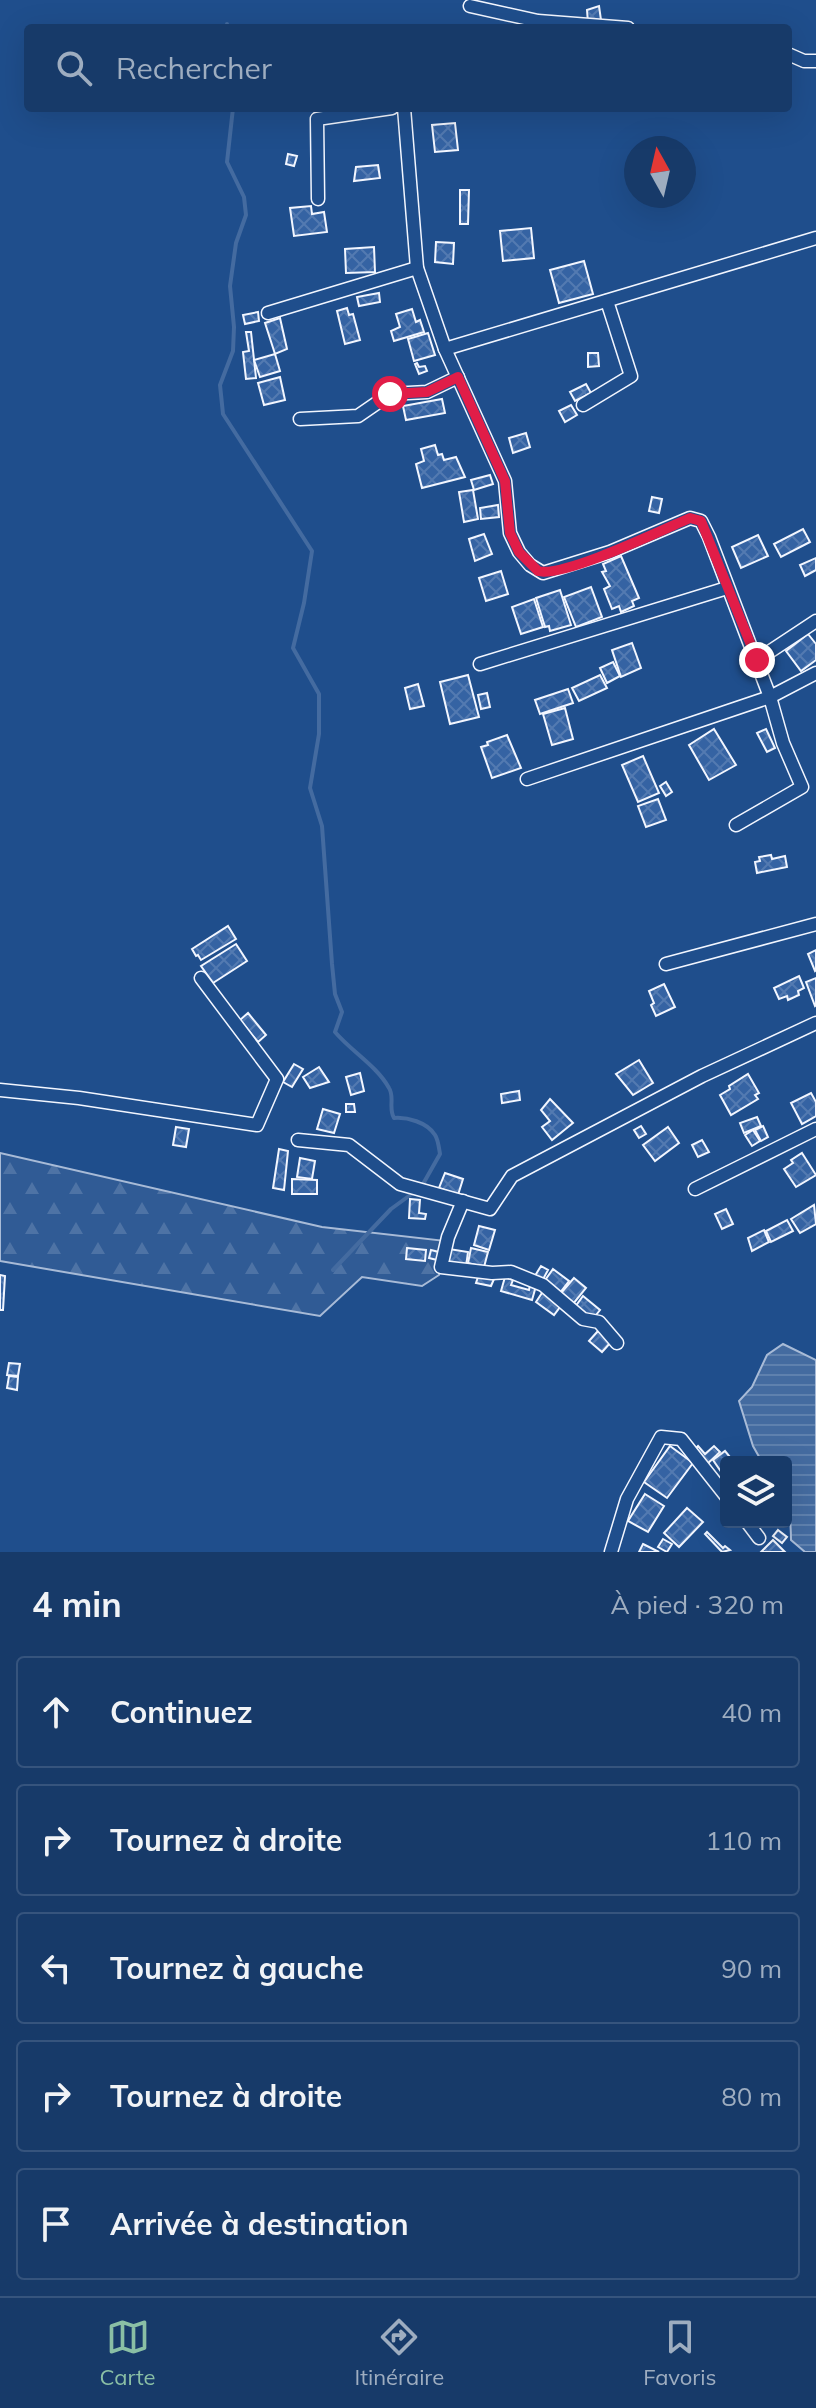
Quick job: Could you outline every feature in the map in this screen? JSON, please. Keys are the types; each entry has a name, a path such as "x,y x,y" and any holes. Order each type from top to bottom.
{"street":[{"path":"470,6 538,21 577,24"},
{"path":"792,56 804,61 816,61"},
{"path":"318,199 317,119 365,112"},
{"path":"404,112 417,268 445,349 505,481 510,533 519,552 530,565 543,573 610,552 690,518 701,521 709,537 757,660 783,743 802,787 736,825"},
{"path":"445,349 816,238"},
{"path":"268,313 417,268"},
{"path":"583,405 631,376 607,301"},
{"path":"300,419 358,416 390,394 427,392 458,377"},
{"path":"480,664 727,588"},
{"path":"757,660 816,621"},
{"path":"527,779 770,697 816,673"},
{"path":"666,964 816,924"},
{"path":"0,1090 79,1098 257,1125 277,1079 201,978"},
{"path":"298,1140 349,1145 400,1184 490,1209 512,1176 702,1076 816,1023"},
{"path":"695,1189 816,1129"},
{"path":"463,1201 448,1237 441,1267 511,1272 543,1285 583,1319 599,1322 617,1343"},
{"path":"611,1552 627,1499 661,1437 681,1439 720,1488"},
{"path":"752,1528 759,1538"}],"green space":[{"path":"0,1153 322,1227 446,1241 439,1275 422,1286 362,1277 320,1316 0,1261"}],"shaded area":[{"path":"783,1344 816,1360 816,1552 805,1552 791,1540 792,1456 759,1456 739,1401 752,1387 767,1355"}],"building":[{"path":"599,6 601,20 588,23 587,10"},
{"path":"455,123 458,150 435,152 432,125"},
{"path":"288,154 297,156 294,166 286,164"},
{"path":"378,165 380,178 354,181 356,167"},
{"path":"460,190 469,190 468,224 460,224"},
{"path":"311,206 312,214 324,212 327,232 294,236 290,208"},
{"path":"531,228 534,258 503,261 500,231"},
{"path":"436,242 454,243 453,264 435,262"},
{"path":"374,247 375,272 346,273 345,249"},
{"path":"584,261 593,294 559,303 550,270"},
{"path":"379,293 380,302 359,306 357,297"},
{"path":"347,308 349,315 353,314 360,340 345,344 337,311"},
{"path":"412,309 416,322 420,320 424,332 394,341 391,331 400,327 396,314"},
{"path":"258,312 259,321 245,324 243,315"},
{"path":"280,318 287,349 275,354 265,323"},
{"path":"246,332 251,332 256,378 246,379 243,352 249,351"},
{"path":"428,333 435,355 414,361 408,339"},
{"path":"588,353 598,353 599,366 588,367"},
{"path":"275,354 280,371 260,377 254,360"},
{"path":"417,363 419,367 425,366 427,371 419,374"},
{"path":"280,377 285,400 264,405 258,383"},
{"path":"586,384 591,393 575,401 570,392"},
{"path":"442,399 445,413 406,420 403,406"},
{"path":"571,405 577,415 565,422 559,411"},
{"path":"526,433 530,447 513,453 509,438"},
{"path":"435,445 438,455 442,454 444,460 456,457 465,477 422,488 416,464 424,461 421,449"},
{"path":"490,475 493,484 474,490 471,480"},
{"path":"473,490 478,519 464,522 459,492"},
{"path":"652,497 662,499 659,513 649,511"},
{"path":"498,505 499,517 481,519 480,508"},
{"path":"803,529 810,542 781,557 774,544"},
{"path":"484,534 492,554 475,561 469,539"},
{"path":"758,535 768,556 741,568 732,547"},
{"path":"621,556 639,598 632,601 634,606 621,612 619,606 612,609 604,589 610,586 602,572 606,571 603,564"},
{"path":"816,558 816,570 805,576 800,565"},
{"path":"501,571 508,594 486,601 479,578"},
{"path":"591,587 602,617 576,627 564,597"},
{"path":"560,590 571,625 550,631 549,626 545,627 536,598"},
{"path":"534,599 543,627 521,634 512,607"},
{"path":"808,634 816,644 816,660 801,671 786,651"},
{"path":"632,643 641,668 621,677 612,650"},
{"path":"613,662 620,676 607,683 600,668"},
{"path":"468,675 479,717 450,724 440,682"},
{"path":"600,675 607,688 579,701 572,688"},
{"path":"418,684 424,706 410,709 405,688"},
{"path":"568,689 573,703 540,714 535,700"},
{"path":"487,693 490,707 481,709 478,695"},
{"path":"565,708 573,739 552,745 543,714"},
{"path":"714,729 736,765 709,780 689,745"},
{"path":"766,729 775,748 767,752 757,733"},
{"path":"507,735 521,768 492,778 481,747"},
{"path":"643,756 659,793 638,802 622,765"},
{"path":"666,782 672,792 666,796 660,786"},
{"path":"658,799 666,820 646,827 638,806"},
{"path":"771,855 772,859 785,856 787,867 757,873 755,862 760,861 759,857"},
{"path":"228,926 236,939 201,960 196,956 192,949"},
{"path":"236,944 247,961 213,983 201,966"},
{"path":"816,950 816,970 815,971 808,954"},
{"path":"799,976 804,988 798,991 799,995 788,1000 787,996 779,999 774,988"},
{"path":"816,978 816,1005 815,1006 806,982"},
{"path":"664,984 675,1007 656,1016 649,991"},
{"path":"248,1013 266,1035 258,1042 240,1020"},
{"path":"639,1060 653,1083 633,1095 616,1074"},
{"path":"294,1064 303,1069 292,1087 283,1082"},
{"path":"319,1067 329,1082 310,1088 303,1077"},
{"path":"360,1073 364,1091 351,1095 346,1077"},
{"path":"748,1074 759,1093 755,1095 758,1099 731,1115 720,1095"},
{"path":"519,1091 520,1100 502,1103 501,1094"},
{"path":"811,1093 816,1102 816,1116 802,1124 791,1103"},
{"path":"550,1099 573,1123 552,1140 542,1127 550,1121 541,1110"},
{"path":"346,1104 354,1104 355,1112 346,1112"},
{"path":"323,1109 340,1114 334,1133 317,1129"},
{"path":"757,1117 761,1126 744,1133 740,1123"},
{"path":"641,1126 646,1134 639,1138 634,1130"},
{"path":"763,1126 768,1137 761,1141 755,1130"},
{"path":"176,1127 189,1129 186,1147 173,1145"},
{"path":"668,1127 679,1143 655,1161 643,1145"},
{"path":"753,1130 760,1141 752,1146 745,1135"},
{"path":"702,1140 709,1152 698,1157 692,1145"},
{"path":"279,1149 288,1151 284,1190 273,1188"},
{"path":"802,1153 816,1175 796,1187 784,1169"},
{"path":"300,1158 315,1161 312,1179 297,1177"},
{"path":"445,1173 463,1179 458,1195 439,1188"},
{"path":"292,1179 317,1180 317,1194 292,1194"},
{"path":"410,1199 420,1200 419,1213 426,1214 425,1219 409,1218"},
{"path":"814,1205 816,1224 800,1233 791,1219"},
{"path":"726,1209 733,1224 722,1229 715,1214"},
{"path":"787,1220 793,1231 771,1242 766,1231"},
{"path":"479,1226 495,1230 489,1250 474,1245"},
{"path":"764,1230 769,1242 752,1251 748,1238"},
{"path":"407,1248 426,1250 425,1261 406,1259"},
{"path":"471,1248 488,1252 484,1267 468,1263"},
{"path":"449,1249 468,1252 466,1267 447,1265"},
{"path":"431,1250 439,1252 437,1260 429,1258"},
{"path":"541,1266 548,1270 541,1283 533,1279"},
{"path":"553,1269 569,1281 559,1294 543,1283"},
{"path":"479,1274 494,1279 491,1286 476,1283"},
{"path":"0,1275 5,1276 3,1310 0,1310"},
{"path":"505,1277 513,1280 511,1285 529,1290 530,1285 536,1286 532,1300 501,1291"},
{"path":"574,1278 586,1288 573,1304 561,1293"},
{"path":"544,1290 563,1303 554,1315 536,1302"},
{"path":"583,1296 600,1310 592,1320 575,1307"},
{"path":"598,1331 611,1342 602,1352 589,1341"},
{"path":"9,1363 20,1364 18,1376 7,1375"},
{"path":"9,1376 18,1377 17,1390 7,1388"},
{"path":"670,1446 693,1463 667,1498 644,1482"},
{"path":"698,1446 705,1454 714,1446 720,1452 705,1466 692,1452"},
{"path":"725,1451 729,1456 720,1456 720,1470 713,1460"},
{"path":"645,1494 664,1506 648,1532 628,1521"},
{"path":"687,1508 703,1522 679,1547 664,1533"},
{"path":"778,1530 787,1537 782,1543 773,1536"},
{"path":"707,1532 723,1548 725,1546 730,1550 722,1552 705,1534"},
{"path":"663,1539 672,1544 667,1552 658,1547"},
{"path":"773,1540 785,1552 761,1552"},
{"path":"643,1544 659,1552 639,1552"}],"waterway":[{"path":"233,112 227,162 244,197 246,215 236,243 230,286 233,351 220,385 223,414 312,551 293,648 319,694 319,734 310,788 322,826 335,994 342,1012 335,1032 384,1080 391,1091 394,1118 422,1124 436,1137 440,1154 423,1184"},
{"path":"333,1270 391,1209 413,1193"}],"route":[{"path":"390,394 427,392 458,377 505,481 510,533 519,552 538,571 553,571 610,552 690,518 701,521 757,660"}]}
